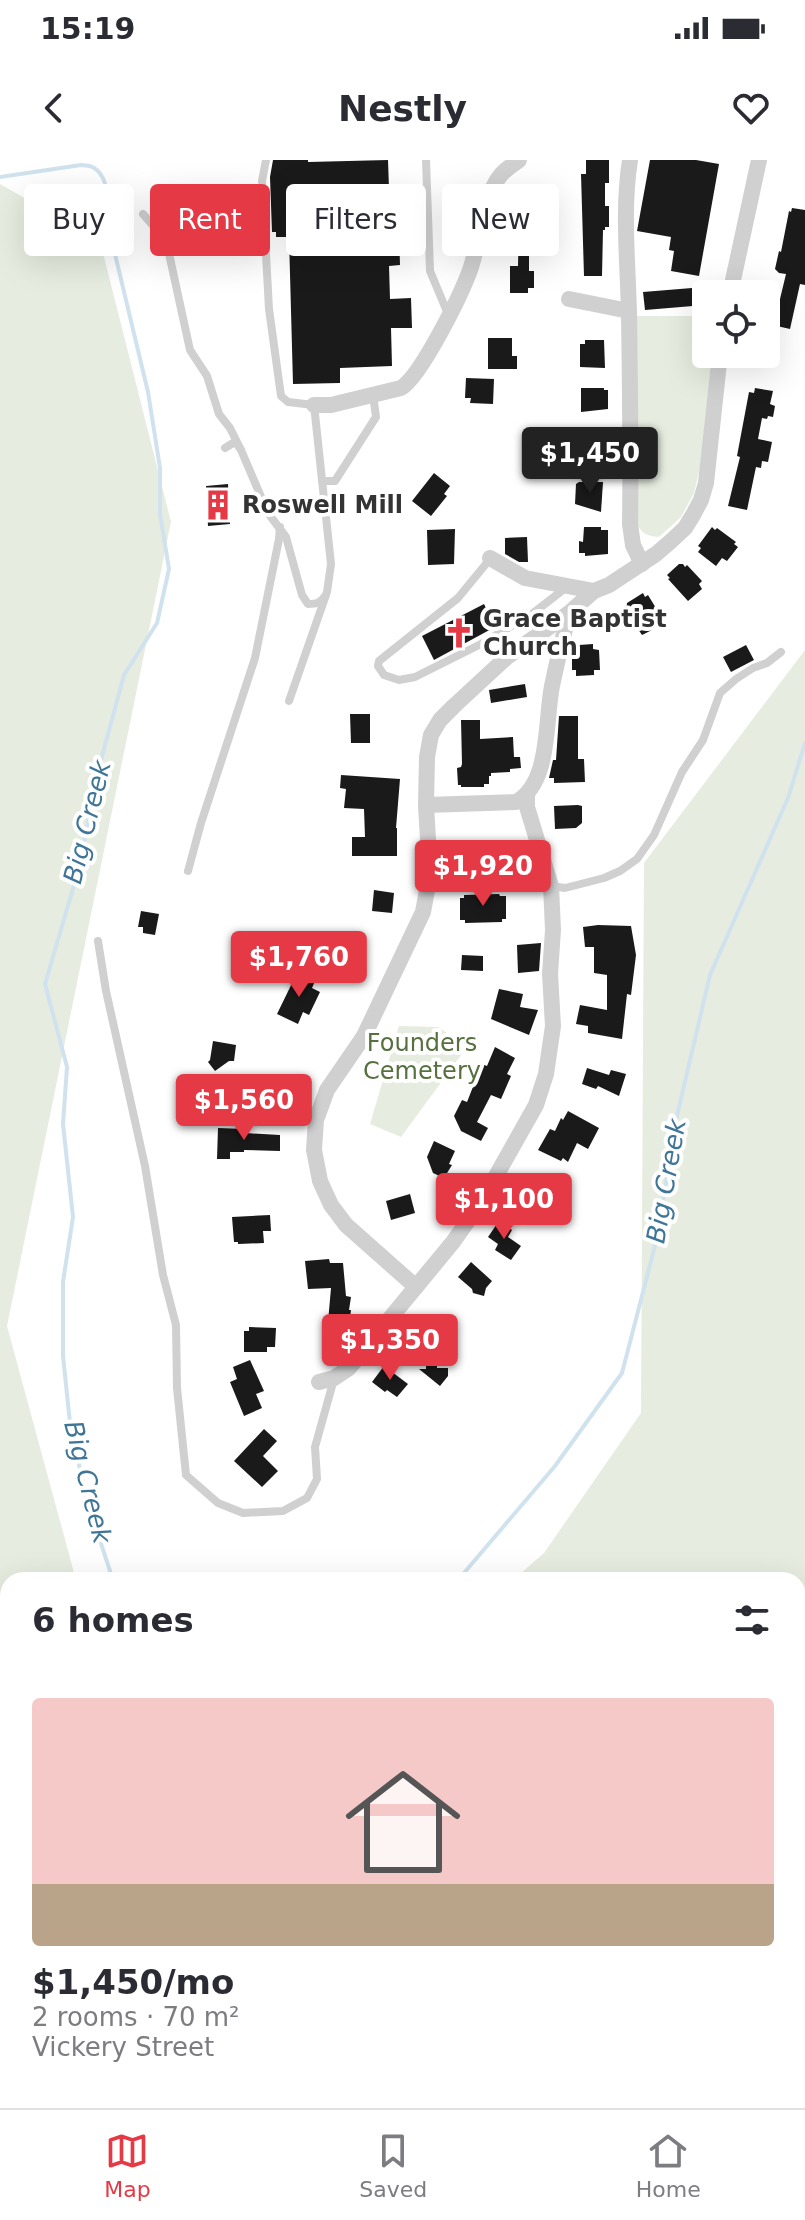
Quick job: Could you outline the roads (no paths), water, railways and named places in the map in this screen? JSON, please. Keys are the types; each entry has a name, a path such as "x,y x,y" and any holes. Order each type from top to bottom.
{"street":[{"path":"314,405 331,405 408,384 423,363 470,271 500,167 519,160"},
{"path":"630,160 626,183 630,524 633,545 642,564"},
{"path":"733,280 759,160"},
{"path":"569,299 629,311"},
{"path":"416,1287 346,1225 331,1205 320,1181 314,1150 316,1120 327,1090 364,1036 423,912 430,874 426,805 431,735 440,720 507,657 569,613 594,591 609,585 656,554 685,528 701,500 709,466 719,368"},
{"path":"490,558 525,578 594,591"},
{"path":"426,805 516,802 527,795 538,775 544,751 552,688 569,613"},
{"path":"326,1380 349,1368 453,1242 482,1201 536,1105 546,1074 553,1026 550,974 553,930 551,886 527,807 527,795"}],"lane":[{"path":"266,160 262,181 269,309 281,396 288,402 314,405 331,564 327,592 289,701"},
{"path":"426,160 430,271 448,314"},
{"path":"143,214 168,249 190,350 207,376 219,414 241,450 268,513 286,537 302,595 308,604 316,604 327,592"},
{"path":"322,481 335,481 376,417 373,394"},
{"path":"225,448 236,443 241,450"},
{"path":"188,871 255,658 280,527"},
{"path":"490,558 458,598 379,661 378,666 384,675 399,680 415,677 532,614 568,586"},
{"path":"551,886 565,888 604,878 637,859 654,835 682,772 703,740 720,693 736,679 781,652"},
{"path":"98,941 145,1166 163,1275 176,1325 177,1388 186,1475 218,1503 243,1513 283,1511 307,1498 317,1479 315,1447 326,1380"}],"waterway":[{"name":"Big Creek","path":"0,177 81,165 92,167 103,178 108,225 148,392 160,468 160,514 169,569 157,623 124,675 101,760 77,875 45,984 67,1067 63,1124 73,1217 63,1282 63,1356 70,1423 87,1501 110,1572"},
{"name":"Big Creek","path":"465,1572 555,1466 622,1373 658,1234 676,1120 710,975 788,798 805,743"}],"place":[{"name":"Roswell Mill","path":"218,505"},
{"name":"Grace Baptist Church","path":"459,633"}],"park label":[{"name":"Founders Cemetery","path":"422,1057"}]}
